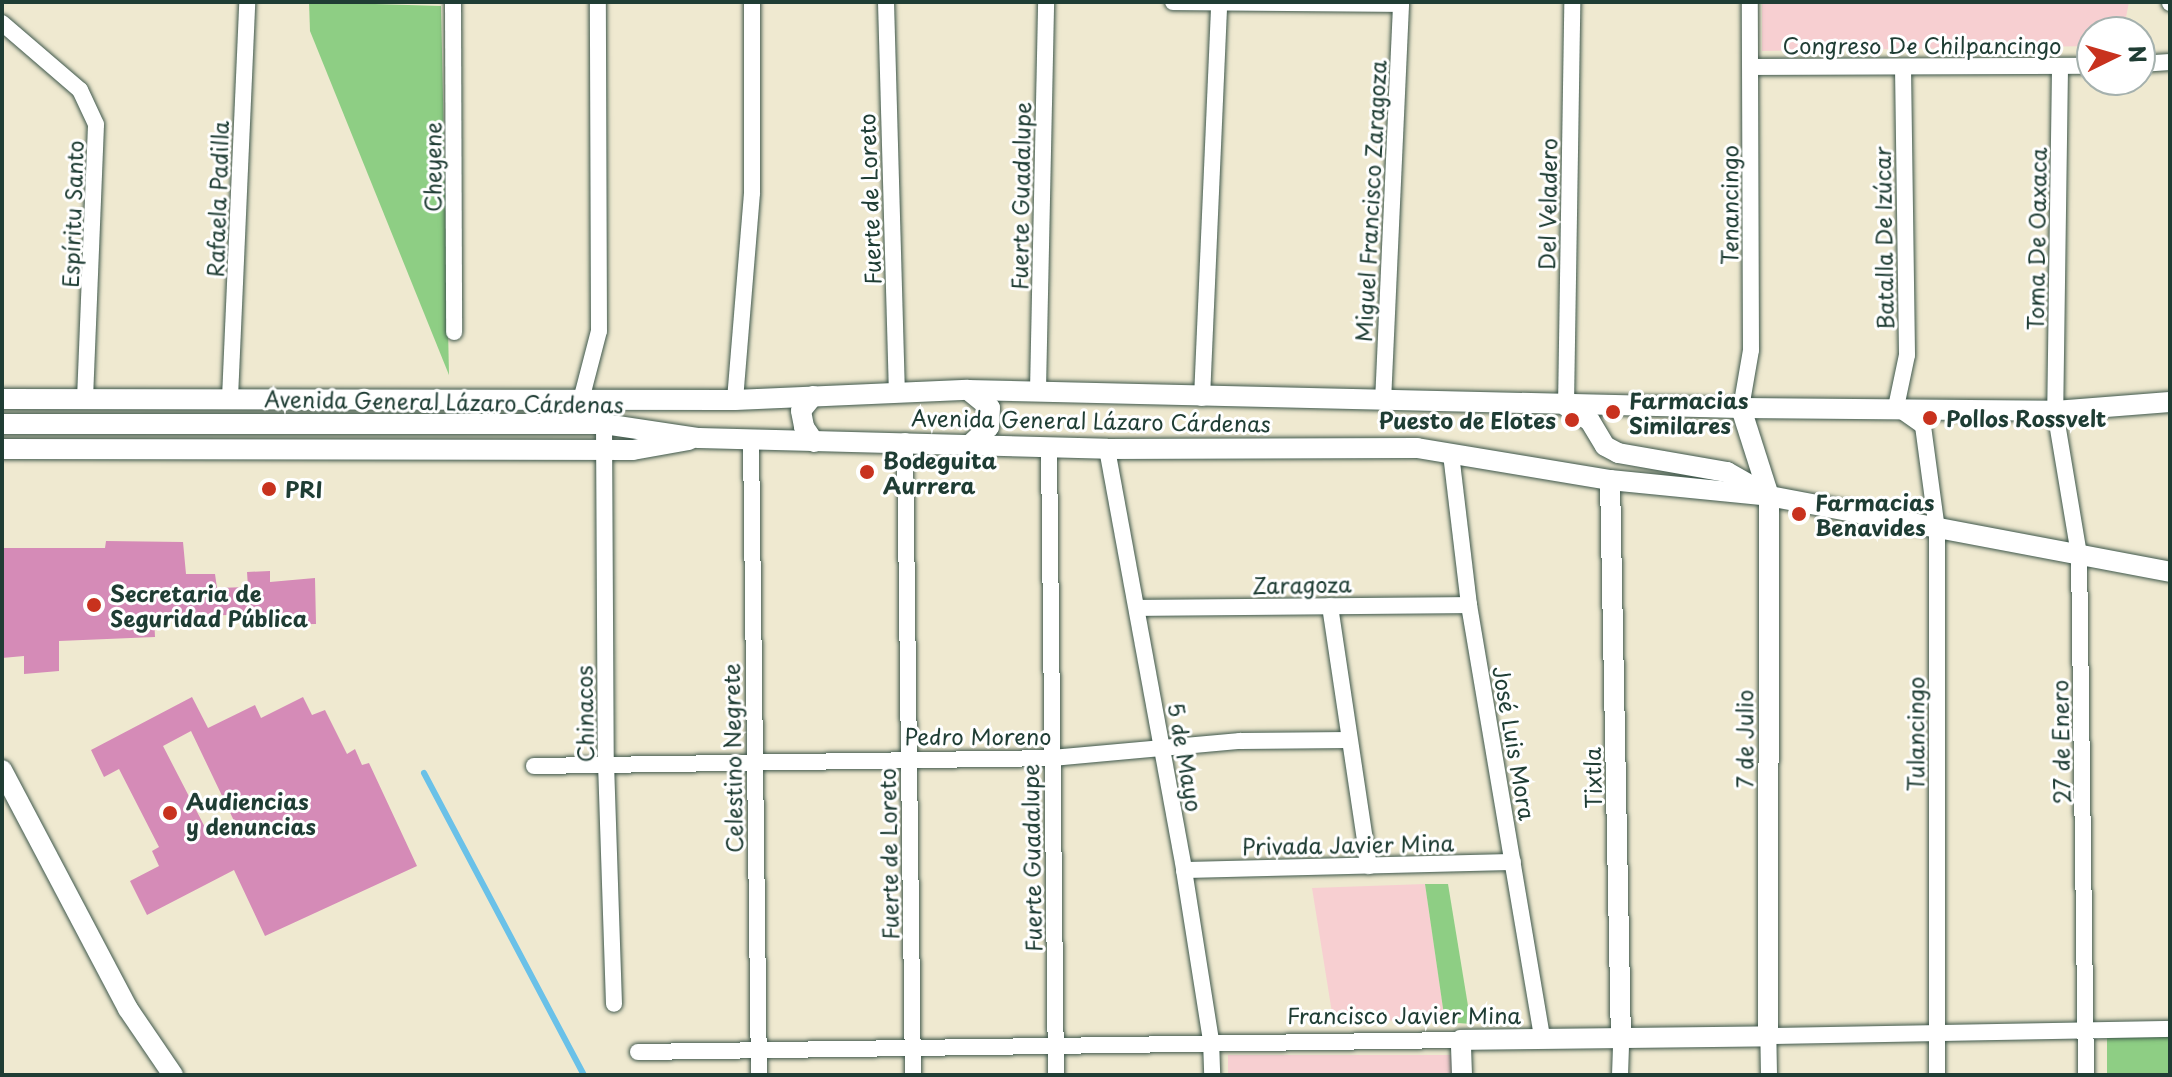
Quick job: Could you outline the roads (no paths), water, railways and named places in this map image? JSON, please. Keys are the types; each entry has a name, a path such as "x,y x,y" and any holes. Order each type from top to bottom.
{"street":[{"name":"Rafaela Padilla","path":"230,398 247,2"},
{"name":"Cheyene","path":"453,2 454,332"},
{"path":"581,400 599,331 598,2"},
{"path":"735,400 752,193 752,2"},
{"name":"Fuerte de Loreto","path":"886,2 897,394"},
{"name":"Fuerte Guadalupe","path":"1038,390 1046,2"},
{"path":"1173,2 1401,3"},
{"name":"Del Veladero","path":"1566,406 1572,2"},
{"name":"Tenancingo","path":"1741,408 1751,350 1750,2"},
{"name":"Miguel Francisco Zaragoza","path":"1383,402 1401,3"},
{"path":"1202,398 1219,4"},
{"name":"Espíritu Santo","path":"2,23 80,90 96,125 85,399"},
{"name":"Congreso De Chilpancingo","path":"1751,67 2076,67"},
{"name":"Batalla De Izúcar","path":"1896,407 1907,355 1903,67"},
{"name":"Toma De Oaxaca","path":"2055,411 2060,68"},
{"path":"968,390 990,408 989,427 972,443"},
{"name":"Avenida General Lázaro Cárdenas","path":"2,399 735,400 1038,390 1202,398 1741,408 1896,407 2055,411 2170,402"},
{"path":"813,396 801,411 814,442"},
{"path":"1566,406 1590,421 1605,446 1618,453 1727,472 1769,496"},
{"name":"Tulancingo","path":"1896,407 1923,426 1937,530 1937,1075"},
{"name":"7 de Julio","path":"1741,408 1769,496 1769,1075"},
{"name":"27 de Enero","path":"2055,411 2079,554 2086,1075"},
{"path":"261,423 289,449"},
{"name":"Avenida General Lázaro Cárdenas","path":"2,424 604,424 699,438 814,442 905,441 1107,449 1401,447 1610,480 1769,496 2170,572"},
{"path":"76,424 114,450"},
{"name":"Chinacos","path":"604,424 606,763 614,1004"},
{"path":"2,449 603,450 699,438"},
{"name":"Celestino Negrete","path":"751,440 759,1075"},
{"name":"Fuerte de Loreto","path":"905,441 913,1075"},
{"name":"Fuerte Guadalupe","path":"1049,448 1056,1075"},
{"name":"5 de Mayo","path":"1107,449 1184,870 1211,1040 1212,1075"},
{"name":"José Luis Mora","path":"1451,454 1469,605 1542,1038"},
{"name":"Tixtla","path":"1610,480 1620,1075"},
{"name":"Zaragoza","path":"1137,608 1469,605"},
{"path":"1330,606 1369,866"},
{"name":"Pedro Moreno","path":"534,766 1052,758 1349,740"},
{"path":"2,770 128,1009 173,1075"},
{"name":"Privada Javier Mina","path":"1184,870 1513,862"},
{"name":"Francisco Javier Mina","path":"638,1052 759,1054 1211,1040 1542,1038 1621,1041 1768,1036 2086,1034 2170,1029"},
{"path":"1461,1040 1462,1075"}],"waterway":[{"path":"424,773 584,1075"}],"place":[{"name":"Farmacias Similares","path":"1613,412"},
{"name":"Pollos Rossvelt","path":"1930,418"},
{"name":"Puesto de Elotes","path":"1572,420"},
{"name":"Bodeguita Aurrera","path":"867,472"},
{"name":"PRI","path":"269,489"},
{"name":"Farmacias Benavides","path":"1799,514"},
{"name":"Secretaria de Seguridad Pública","path":"94,605"},
{"name":"Audiencias y denuncias","path":"170,813"}]}
